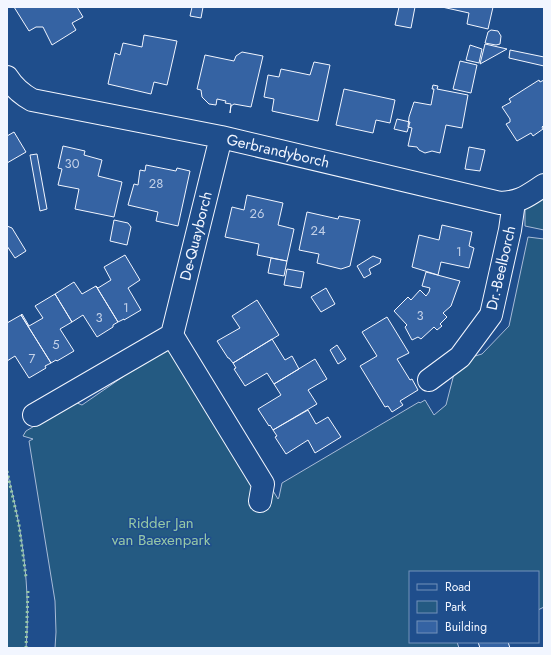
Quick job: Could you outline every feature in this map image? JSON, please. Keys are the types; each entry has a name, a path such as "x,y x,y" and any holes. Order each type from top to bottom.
{"street":[{"name":"Gerbrandyborch","path":"8,82 21,94 32,100 221,137 500,203 514,202 526,197 544,185"},
{"name":"De-Quayborch","path":"172,335 221,137"},
{"name":"Dr.-Beelborch","path":"429,380 460,357 491,315 510,230 514,202"},
{"path":"34,415 172,335 263,484 260,501"}],"green space":[{"path":"544,186 544,230 525,226 525,198"},
{"name":"Ridder Jan van Baexenpark","path":"528,237 544,239 544,607 539,610 539,571 409,571 409,643 457,643 459,648 55,648 55,601 29,441 33,439 23,436 26,431 75,402 82,405 124,376 125,372 180,337 278,499 282,483 419,402 420,403 425,400 434,415 446,405 455,370 468,358 482,354 509,326"},
{"path":"7,472 17,515 24,559 27,603 26,648 7,648"}],"building":[{"path":"14,7 77,7 83,17 72,23 76,30 52,45 43,27 36,27 29,31"},
{"path":"192,7 203,7 201,18 190,16"},
{"path":"399,7 415,7 411,28 395,25"},
{"path":"442,7 493,7 488,29 467,24 469,13"},
{"path":"491,30 498,31 501,36 500,44 496,45 485,43 488,32"},
{"path":"144,35 177,41 167,85 154,82 151,94 108,84 115,53 120,55 123,43 142,47"},
{"path":"485,44 507,49 480,64"},
{"path":"470,45 482,49 479,63 466,60"},
{"path":"510,50 544,57 544,66 509,58"},
{"path":"242,52 263,56 251,107 234,104 231,106 230,113 231,104 217,99 216,105 209,104 202,97 201,90 197,89 205,55 234,61 236,56"},
{"path":"460,61 477,65 471,93 453,89"},
{"path":"314,62 330,65 318,121 272,111 274,99 264,97 268,75 279,77 281,69 310,75"},
{"path":"539,80 540,82 544,80 543,129 533,136 531,133 517,141 506,124 510,122 510,119 502,107 511,102 509,99"},
{"path":"433,85 438,86 437,89 468,95 462,128 446,125 440,153 432,151 425,153 417,147 408,146 412,128 408,127 409,117 414,102 431,105 434,89 432,89"},
{"path":"344,89 395,100 390,123 376,120 373,133 336,125"},
{"path":"397,119 410,122 407,132 394,129"},
{"path":"14,132 26,152 7,163 7,136"},
{"path":"63,146 85,151 84,155 102,160 98,176 122,182 114,217 75,209 79,189 58,185 62,169 58,168"},
{"path":"469,147 485,150 480,171 465,169"},
{"path":"37,154 47,209 40,211 30,155"},
{"path":"146,165 176,171 177,168 190,171 178,226 156,221 158,212 128,205 134,184 138,185 140,170 145,171"},
{"path":"247,195 283,203 278,225 294,229 287,261 257,255 259,244 225,237 232,207 244,210"},
{"path":"307,212 338,219 339,216 360,220 350,266 341,269 317,263 319,254 299,250"},
{"path":"114,220 128,223 131,227 127,245 110,241"},
{"path":"442,225 472,232 469,246 474,248 469,268 441,262 438,275 412,267 419,235 439,240"},
{"path":"7,226 12,228 26,251 15,258 7,246"},
{"path":"125,255 140,280 128,288 141,310 118,322 96,286 98,288 111,280 104,267"},
{"path":"373,256 381,259 380,263 369,269 371,274 364,278 357,266"},
{"path":"271,258 287,261 284,276 268,273"},
{"path":"287,269 304,272 301,288 284,285"},
{"path":"426,272 460,281 451,306 443,313 447,317 440,324 442,326 437,330 434,327 421,339 418,337 412,340 405,327 407,325 394,311 408,297 411,300 420,290 426,296 430,288 422,286"},
{"path":"74,282 82,294 96,286 118,322 97,337 83,315 72,322 55,294"},
{"path":"326,288 335,304 321,312 311,297"},
{"path":"55,294 72,322 60,329 74,351 51,363 21,315 22,314 29,326 43,318 35,306"},
{"path":"257,300 279,335 233,363 217,341 240,328 232,316"},
{"path":"21,315 51,363 45,366 46,368 29,378 15,356 7,361 7,323"},
{"path":"387,317 409,353 397,359 410,380 412,379 418,390 400,401 403,405 392,412 388,406 385,407 360,366 377,356 362,332"},
{"path":"272,339 285,360 292,356 299,369 274,384 267,373 245,386 234,369 236,368 233,363"},
{"path":"337,345 346,359 338,364 330,350"},
{"path":"315,359 327,379 308,390 317,404 273,430 258,409 281,395 274,384"},
{"path":"308,410 316,424 328,417 341,437 315,453 308,440 286,454 275,437 277,436 273,430"},
{"path":"478,643 508,643 510,648 480,648"}],"hedge":[{"path":"7,471 19,525 26,577"},
{"path":"26,648 28,590"}]}
